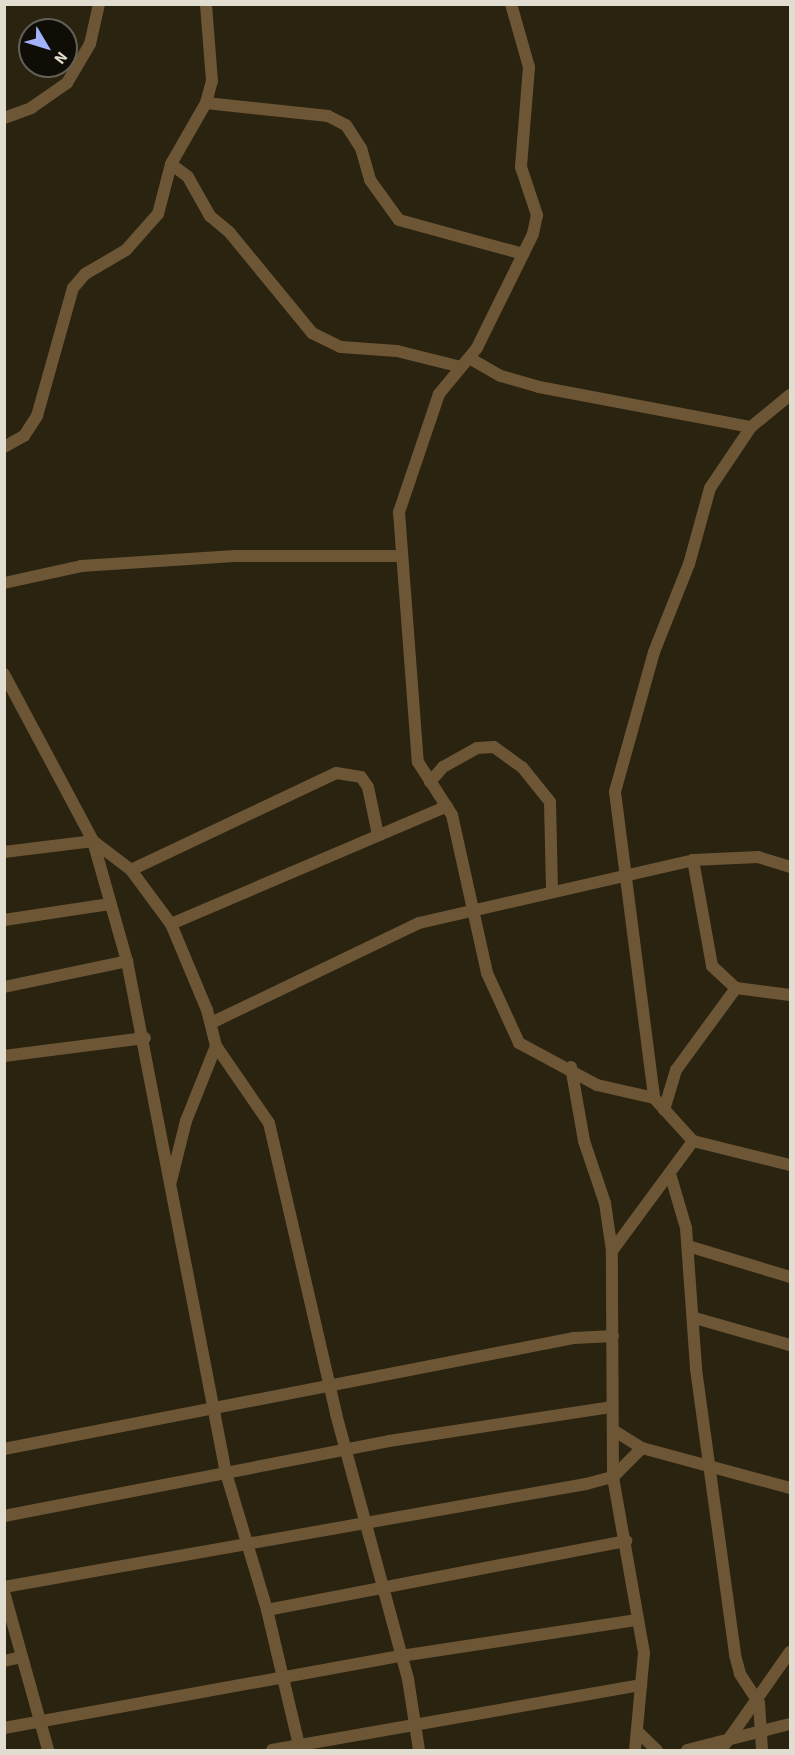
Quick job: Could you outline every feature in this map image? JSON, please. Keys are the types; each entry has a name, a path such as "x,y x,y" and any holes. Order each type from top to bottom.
{"street":[{"path":"4,118 31,108 67,83 90,44 99,4"},
{"path":"4,447 24,436 37,416 73,288 143,234 158,214 171,164 206,103 212,45 206,4"},
{"path":"511,4 529,67 521,167 537,215 523,254 471,359 457,366 439,394 409,471 399,512 398,556 418,762 447,806 477,914 487,973 505,1020 529,1051 571,1067 597,1085 654,1098"},
{"path":"206,103 328,116 346,125 356,140 370,180 399,220 523,254"},
{"path":"171,164 188,177 210,216 230,233 267,284 312,333 341,346 397,351 457,366"},
{"path":"471,359 501,376 539,387 751,427"},
{"path":"790,395 751,427 710,488 689,564 636,710 615,792 623,878 654,1098 693,1141 790,1165"},
{"path":"4,583 81,566 235,556 398,556"},
{"path":"4,674 10,701 93,841 127,961 145,1038 169,1188 226,1473 245,1543 267,1610 280,1677 299,1748"},
{"path":"430,782 443,767 477,748 494,747 522,767 550,802 552,891"},
{"path":"131,870 336,773 361,777 368,787 378,835"},
{"path":"171,924 447,806"},
{"path":"4,852 93,841 131,870 171,924 211,1023 216,1046 258,1103 277,1145 292,1236 363,1521 401,1656 419,1750"},
{"path":"211,1023 419,923 477,914 552,891 623,878 693,860 758,857 790,867"},
{"path":"693,860 712,966 736,988 790,995"},
{"path":"4,920 110,904"},
{"path":"4,987 127,961"},
{"path":"664,1110 676,1070 736,988"},
{"path":"4,1056 145,1038"},
{"path":"169,1188 186,1121 216,1046"},
{"path":"571,1067 584,1141 605,1203 612,1251 613,1477 644,1653 635,1750"},
{"path":"612,1251 671,1177 693,1141"},
{"path":"671,1177 688,1246 696,1369 735,1655 740,1674 759,1703 765,1732 762,1750"},
{"path":"688,1246 790,1277"},
{"path":"694,1318 790,1345"},
{"path":"4,1449 212,1406 574,1338 613,1336"},
{"path":"4,1516 345,1450 612,1407"},
{"path":"613,1430 642,1448 790,1488"},
{"path":"4,1587 613,1477 642,1448"},
{"path":"267,1610 626,1541"},
{"path":"4,1592 48,1750"},
{"path":"4,1728 401,1656 637,1620"},
{"path":"724,1746 759,1703 790,1652"},
{"path":"4,1661 21,1657"},
{"path":"272,1750 299,1748 415,1721 641,1685"},
{"path":"687,1750 724,1746 790,1724"},
{"path":"637,1731 657,1750"}]}
